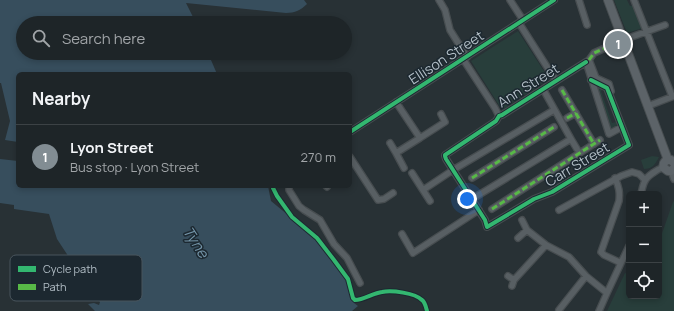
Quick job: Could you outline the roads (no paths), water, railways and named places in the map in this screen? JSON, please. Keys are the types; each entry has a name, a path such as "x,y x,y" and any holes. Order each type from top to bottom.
{"main road":[{"path":"608,0 670,165"}],"street":[{"path":"439,0 445,10 450,30 499,116"},
{"path":"510,0 556,81"},
{"name":"Ellison Street","path":"352,131 554,0"},
{"path":"579,0 587,25"},
{"path":"634,0 673,96 648,106"},
{"name":"Ann Street","path":"453,170 446,159 445,154 496,121 499,116 587,61 594,53 623,40 665,25"},
{"path":"587,61 591,80 609,134 622,127 607,88 591,80"},
{"name":"Carr Street","path":"479,210 487,227 534,199 552,192 628,145 622,127 624,126 609,84 596,78 587,61"},
{"path":"543,89 577,149"},
{"path":"562,90 594,144"},
{"path":"396,102 420,138"},
{"path":"423,190 453,170 554,110"},
{"path":"567,118 576,113"},
{"path":"396,153 445,122 441,114"},
{"path":"472,178 554,127"},
{"path":"472,199 571,139"},
{"path":"492,209 600,140"},
{"path":"390,143 404,168"},
{"path":"352,160 378,200 384,199 393,192"},
{"path":"642,191 645,180 653,173 670,165 674,179"},
{"path":"402,234 413,253 479,210 453,170"},
{"path":"559,210 620,176 632,172 639,174 645,180"},
{"path":"412,173 430,201"},
{"path":"615,178 619,186 619,201 601,252 621,264"},
{"path":"289,188 299,206 320,220 334,244 347,258 360,283"},
{"path":"522,220 527,230 546,245 569,257 586,276 606,293"},
{"path":"518,238 527,230"},
{"path":"508,276 513,283 546,245"},
{"path":"599,311 606,293 626,253"},
{"path":"559,310 586,276"}],"water":[{"path":"0,0 304,0 307,4 298,11 286,13 186,3 192,16 16,16 16,60 211,60 216,72 16,72 16,142 5,140 10,121 0,83"},
{"name":"Tyne","path":"0,159 16,161 16,188 268,188 271,201 317,239 346,280 354,303 358,306 352,311 95,311 88,304 94,303 99,305 99,301 142,301 142,255 68,255 57,239 49,214 14,209 14,205 0,203"}],"place":[{"name":"Lyon Street","path":"618,44"}]}
